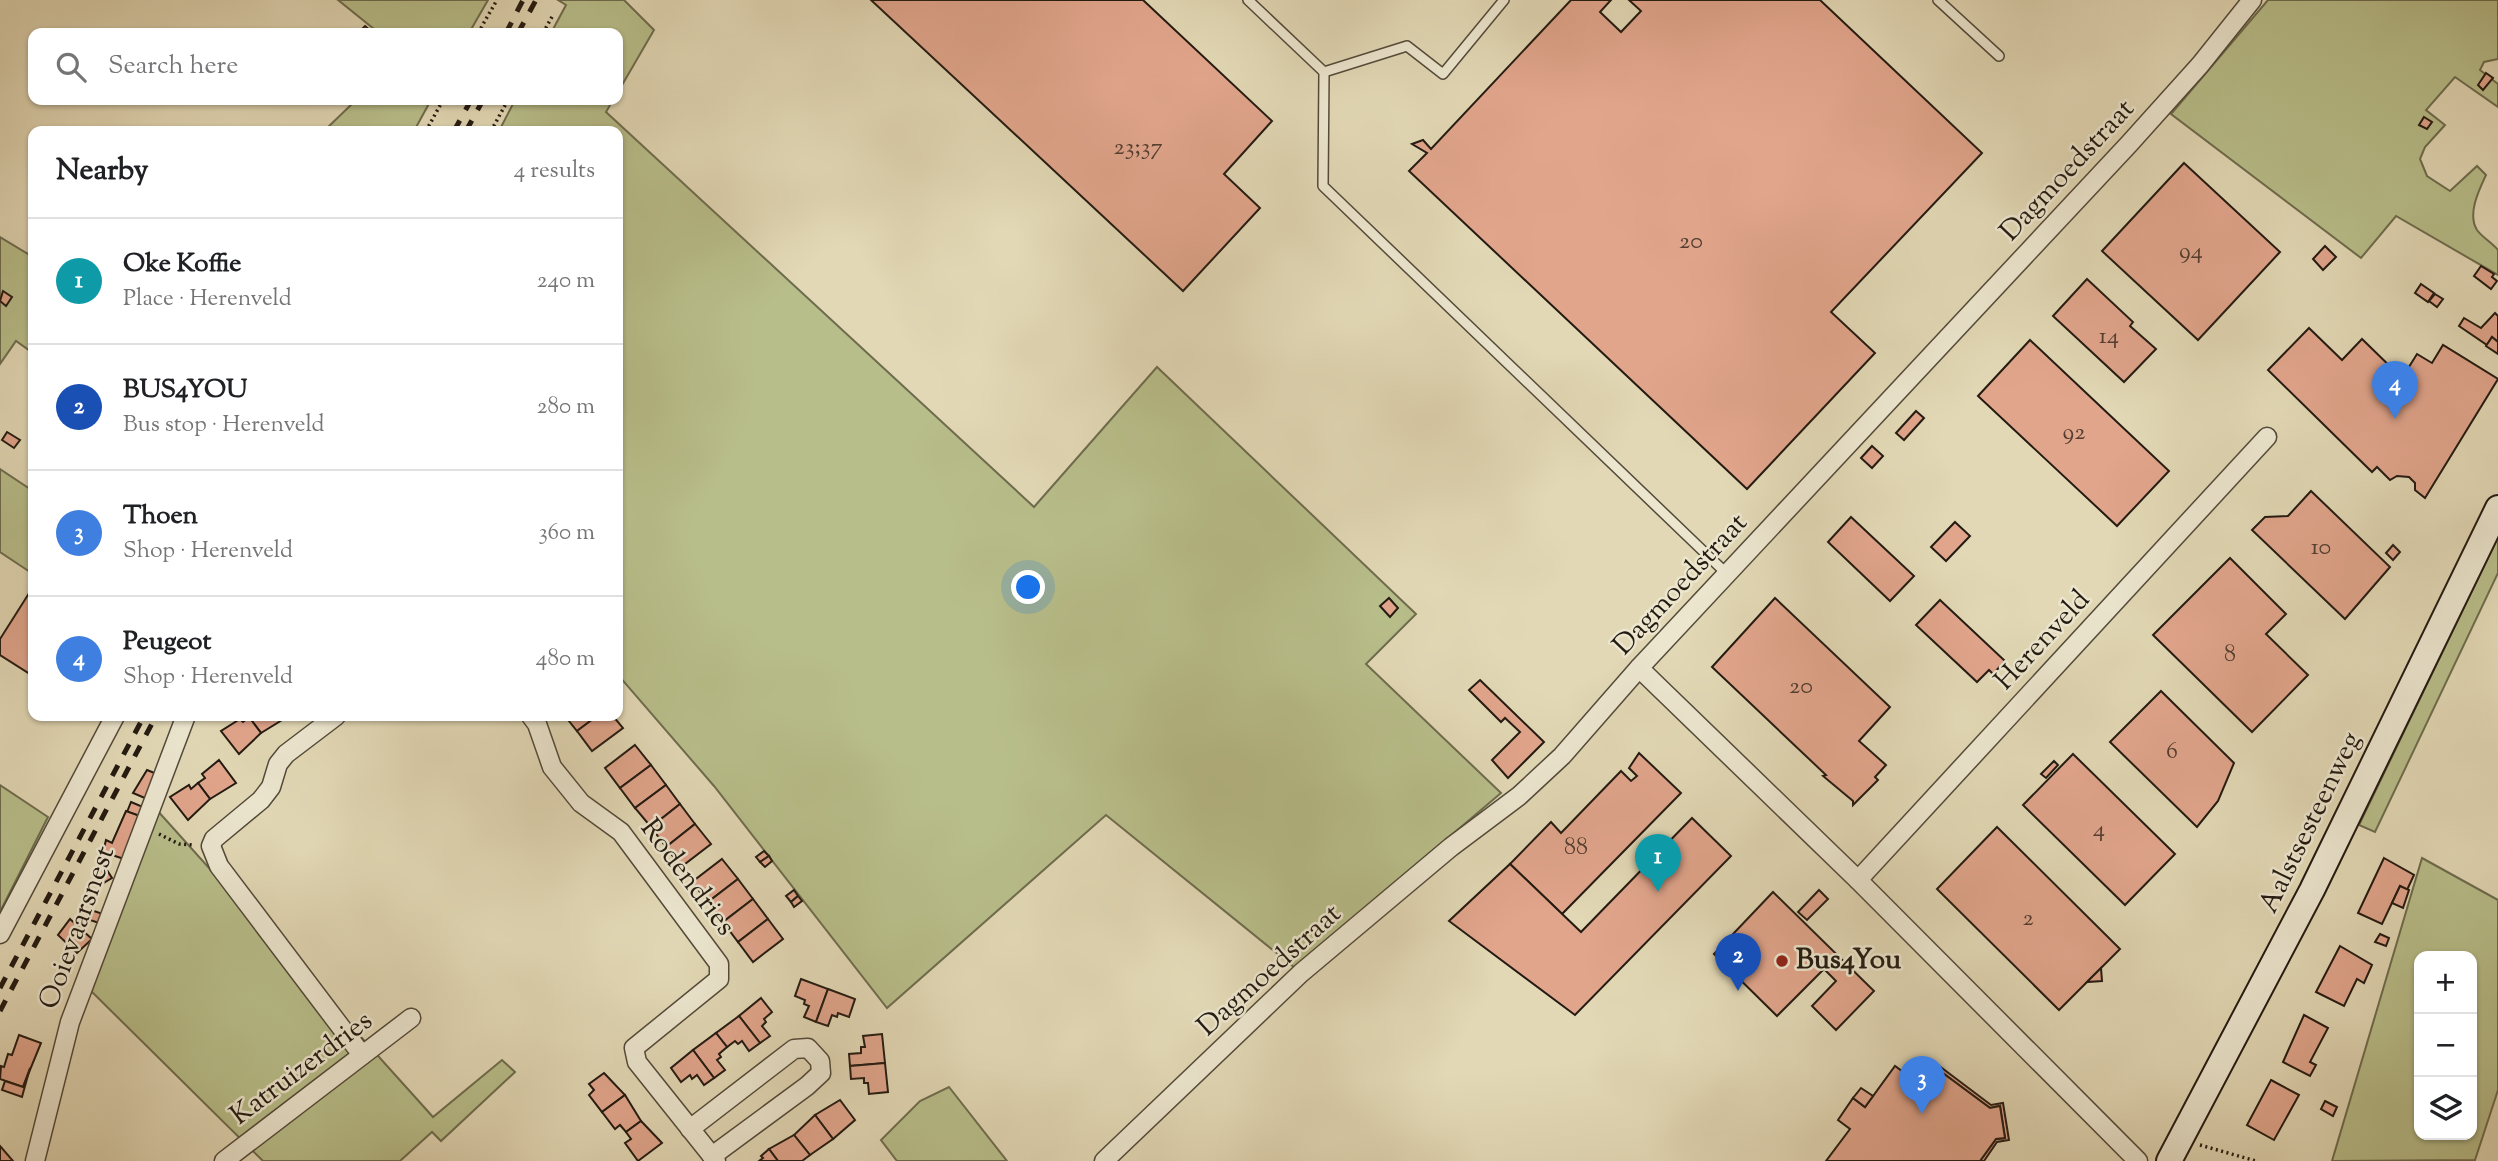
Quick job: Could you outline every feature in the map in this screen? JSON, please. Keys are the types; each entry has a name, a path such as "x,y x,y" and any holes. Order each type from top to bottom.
{"main road":[{"name":"Aalstsesteenweg","path":"2175,1150 2312,890 2498,508"}],"street":[{"name":"Dagmoedstraat","path":"1104,1161 1301,973 1451,847 1519,796 1562,756 1639,668 2129,144 2200,65 2246,2"},
{"name":"Herenveld","path":"1858,880 2267,437"},
{"path":"1639,668 1858,880 2138,1161"},
{"path":"0,934 112,721"},
{"name":"Ooievaarsnest","path":"35,1161 70,1022 184,721"},
{"path":"329,721 286,754 278,764 271,787 261,800 214,839 211,846 219,866 362,1055"},
{"name":"Rodendries","path":"535,721 552,767 581,803 621,832 719,964 719,979 634,1048 638,1062 690,1129 714,1159 807,1086 821,1073 820,1061 808,1048 794,1049 690,1129"},
{"name":"Katruizerdries","path":"224,1161 411,1018"}],"lane":[{"path":"1248,0 1324,72 1322,186 1727,574"},
{"path":"1324,72 1406,46 1443,74 1504,0"},
{"path":"1938,0 1999,56"}],"path":[{"path":"481,28 496,0"},
{"path":"546,28 553,15"},
{"path":"429,126 440,105"},
{"path":"494,126 505,105"},
{"path":"143,829 179,845 211,846"},
{"path":"2175,1150 2256,1161"}],"green space":[{"path":"338,0 488,0 472,28 373,28"},
{"path":"558,0 624,0 654,30 623,83 623,28 554,28 566,5"},
{"path":"2268,0 2498,0 2498,59 2484,62 2480,70 2498,84 2498,107 2455,77 2426,110 2445,125 2425,147 2420,159 2427,176 2450,191 2477,166 2486,175 2475,202 2473,217 2477,230 2498,250 2498,275 2396,216 2361,258 2171,114"},
{"path":"351,105 428,105 417,126 329,126"},
{"path":"512,105 610,105 606,112 621,126 502,126"},
{"path":"623,128 1034,507 1157,367 1416,614 1366,664 1501,793 1295,968 1106,815 887,1008 714,786 623,681"},
{"path":"0,237 28,254 28,349 16,341 0,364"},
{"path":"0,469 28,488 28,571 0,552"},
{"path":"2498,537 2498,573 2375,832 2359,825"},
{"path":"0,785 48,817 0,912"},
{"path":"156,809 433,1117 502,1060 515,1072 441,1141 432,1132 400,1161 263,1161 88,988"},
{"path":"2422,858 2498,900 2498,1090 2475,1160 2332,1161"},
{"path":"949,1087 1007,1161 897,1161 881,1140 920,1101"}],"building":[{"path":"871,0 1143,0 1272,121 1224,174 1260,208 1183,291"},
{"path":"1571,0 1611,0 1600,12 1621,32 1641,11 1629,0 1820,0 1982,153 1831,312 1875,353 1747,489 1409,171 1427,153 1412,144 1423,140 1431,149"},
{"path":"2486,73 2493,78 2483,90 2478,85"},
{"path":"2424,117 2432,122 2427,129 2419,125"},
{"path":"2184,163 2280,252 2198,340 2102,251"},
{"path":"2325,246 2336,257 2323,270 2313,259"},
{"path":"2481,266 2494,274 2492,277 2497,281 2491,289 2474,276"},
{"path":"2087,279 2133,322 2130,326 2156,349 2124,382 2053,316"},
{"path":"2421,284 2434,293 2428,302 2415,293"},
{"path":"3,291 12,297 6,306 0,301"},
{"path":"2435,294 2443,299 2437,307 2429,301"},
{"path":"2495,313 2498,316 2498,342 2492,337 2487,345 2459,326 2464,318 2481,328"},
{"path":"2309,328 2342,360 2362,339 2402,378 2417,354 2432,363 2443,345 2498,379 2425,498 2415,490 2415,483 2409,477 2397,476 2390,480 2377,467 2372,472 2268,370"},
{"path":"2492,337 2498,342 2498,354 2486,346"},
{"path":"2030,340 2169,471 2117,526 1978,396"},
{"path":"1916,411 1924,418 1904,440 1896,433"},
{"path":"7,432 20,440 14,448 2,440"},
{"path":"1872,446 1883,456 1872,468 1861,458"},
{"path":"2311,491 2390,567 2345,619 2252,530 2265,517 2288,516"},
{"path":"1851,517 1914,576 1890,601 1828,542"},
{"path":"1955,522 1970,536 1946,561 1931,547"},
{"path":"2393,545 2400,552 2393,560 2386,553"},
{"path":"2230,558 2286,614 2266,634 2308,675 2252,732 2153,635"},
{"path":"28,595 28,673 0,655 0,639"},
{"path":"1389,598 1398,608 1390,617 1380,606"},
{"path":"1775,598 1890,707 1859,741 1886,765 1875,777 1878,780 1853,805 1853,801 1823,776 1826,775 1712,667"},
{"path":"1940,600 2005,661 1993,674 1989,670 1977,682 1916,625"},
{"path":"1480,680 1544,742 1508,778 1492,760 1520,732 1505,718 1501,722 1469,690"},
{"path":"2161,691 2234,763 2218,801 2197,827 2110,742"},
{"path":"237,721 252,721 261,733 239,754 221,731"},
{"path":"252,721 280,721 261,733"},
{"path":"569,721 590,721 577,731"},
{"path":"590,721 617,721 623,728 592,751 577,731"},
{"path":"635,745 651,765 620,788 605,768"},
{"path":"1639,753 1681,793 1562,914 1510,864 1551,822 1561,833 1621,771 1631,781 1637,776 1629,768"},
{"path":"2073,754 2175,854 2125,905 2023,805"},
{"path":"219,760 236,783 210,799 198,783 205,778 202,774"},
{"path":"2054,761 2058,765 2046,778 2041,774"},
{"path":"651,765 666,785 635,808 620,788"},
{"path":"147,770 157,774 147,799 133,793"},
{"path":"198,783 210,799 188,820 170,797 189,785 191,789"},
{"path":"666,785 680,804 651,827 635,808"},
{"path":"131,802 143,807 140,816 127,812"},
{"path":"680,804 695,824 666,847 651,827"},
{"path":"126,811 140,816 124,859 103,852 106,840 112,843"},
{"path":"1692,818 1731,856 1575,1015 1449,921 1510,864 1581,932"},
{"path":"695,824 711,844 681,867 666,847"},
{"path":"1997,827 2120,949 2059,1010 1937,889"},
{"path":"764,851 769,856 760,862 756,857"},
{"path":"769,856 772,861 765,867 760,862"},
{"path":"2384,858 2414,875 2407,890 2400,886 2382,924 2358,913"},
{"path":"722,859 738,879 708,902 692,882"},
{"path":"105,867 112,878 102,884 95,874"},
{"path":"738,879 753,899 723,922 708,902"},
{"path":"2400,886 2409,890 2403,908 2392,903"},
{"path":"794,890 798,896 791,902 786,896"},
{"path":"1819,890 1828,899 1807,920 1798,912"},
{"name":"Bus4You","path":"1773,892 1874,991 1836,1030 1812,1006 1836,981 1824,969 1777,1016 1714,954"},
{"path":"798,896 802,901 794,907 791,902"},
{"path":"753,899 768,919 738,942 723,922"},
{"path":"91,910 103,914 99,923 87,919"},
{"path":"70,919 92,939 77,953 58,935"},
{"path":"768,919 783,939 753,962 738,942"},
{"path":"2380,934 2389,938 2386,946 2375,942"},
{"path":"2340,946 2372,965 2364,983 2357,979 2344,1006 2316,992"},
{"path":"2101,968 2102,981 2087,982"},
{"path":"801,979 828,989 816,1022 804,1017 809,1006 804,1004 805,1000 795,996"},
{"path":"828,989 855,999 849,1017 838,1013 837,1017 832,1015 828,1026 816,1022"},
{"path":"761,998 772,1012 764,1019 766,1022 762,1026 770,1036 760,1043 739,1016"},
{"path":"2304,1015 2328,1028 2310,1062 2316,1065 2310,1076 2283,1062"},
{"path":"739,1016 760,1043 749,1051 742,1041 738,1044 735,1041 727,1047 716,1033"},
{"path":"716,1033 727,1047 717,1060 725,1070 714,1078 693,1050"},
{"path":"882,1034 885,1063 850,1066 849,1054 861,1053 861,1047 865,1047 863,1036"},
{"path":"19,1035 41,1043 23,1087 0,1079 1,1066 4,1067 8,1054 12,1055"},
{"path":"693,1050 714,1078 704,1085 697,1075 692,1079 690,1075 681,1082 671,1068"},
{"path":"1934,1062 1991,1105 2003,1103 2009,1140 1997,1142 1984,1161 1980,1161 1996,1139 2005,1138 2000,1106 1990,1108 1932,1065"},
{"path":"885,1063 888,1092 869,1094 868,1083 864,1083 864,1078 851,1079 850,1066"},
{"path":"1932,1065 1990,1108 2000,1106 2005,1138 1996,1139 1980,1161 1826,1161 1850,1129 1838,1120 1853,1098 1865,1107 1895,1066 1918,1083"},
{"path":"30,1068 22,1097 2,1090 5,1081 23,1087"},
{"path":"604,1073 625,1095 602,1112 589,1095 594,1090 589,1084"},
{"path":"2271,1080 2299,1095 2274,1140 2247,1125"},
{"path":"1861,1088 1873,1096 1865,1107 1853,1098"},
{"path":"625,1095 641,1121 626,1132 620,1125 615,1129 602,1112"},
{"path":"840,1100 855,1120 833,1139 815,1115"},
{"path":"2325,1101 2337,1107 2333,1116 2321,1109"},
{"path":"815,1115 833,1139 810,1155 794,1135"},
{"path":"641,1121 662,1143 638,1161 625,1143 631,1139 626,1132"},
{"path":"794,1135 810,1155 802,1161 778,1161 769,1149"},
{"path":"0,1146 13,1161 0,1161"},
{"path":"769,1149 778,1161 759,1161 763,1158 761,1156"}],"railway":[{"path":"509,28 523,0"},
{"path":"521,28 536,0"},
{"path":"457,126 468,105"},
{"path":"469,126 480,105"},
{"path":"0,988 141,721"},
{"path":"0,1011 153,721"}],"place":[{"name":"Peugeot","path":"2395,419"},
{"name":"Oke Koffie","path":"1658,892"},
{"name":"Bus4You","path":"1782,961"},
{"name":"BUS4YOU","path":"1738,991"},
{"name":"Thoen","path":"1922,1114"}]}
